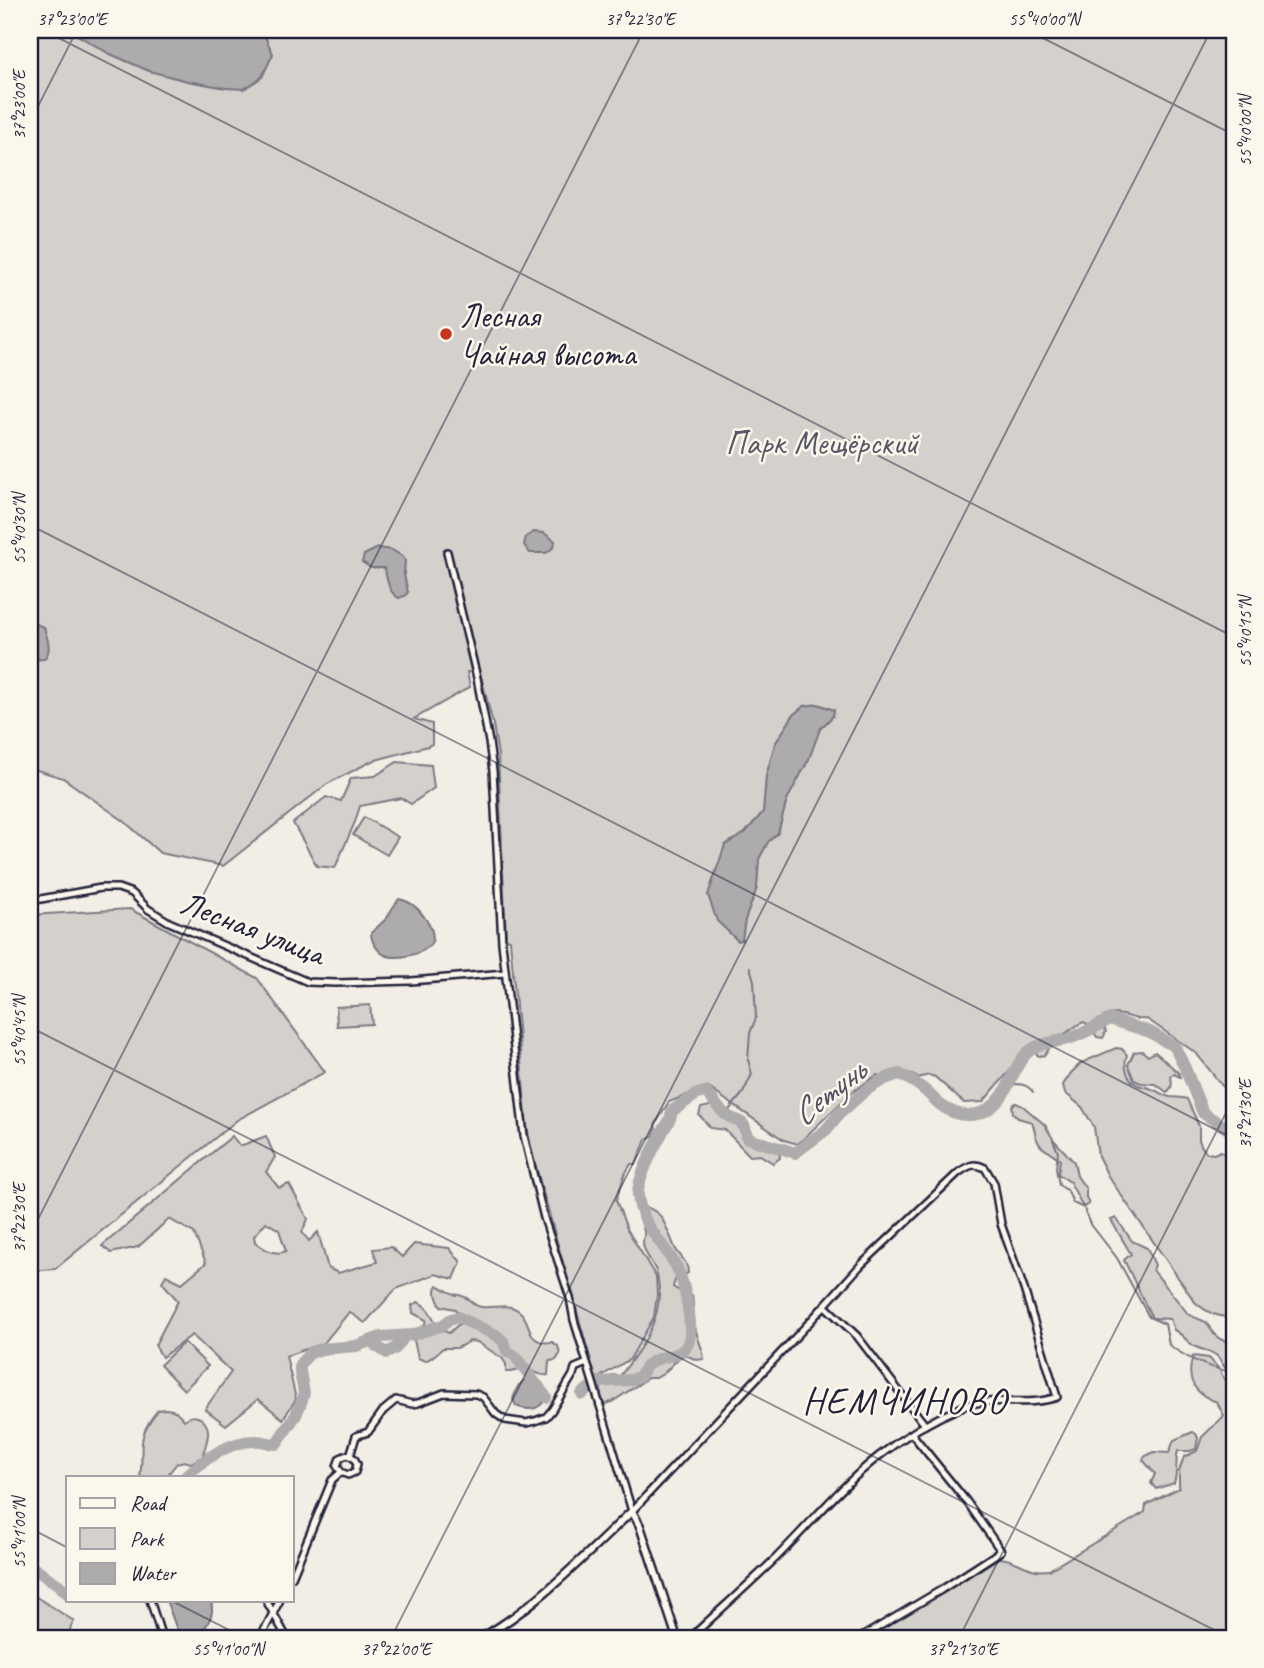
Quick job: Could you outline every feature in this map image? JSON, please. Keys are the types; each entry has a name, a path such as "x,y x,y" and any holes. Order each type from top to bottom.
{"street":[{"path":"447,552 477,678 493,771 502,943 524,1136 544,1219 570,1298 597,1397 632,1511 640,1526 677,1638"},
{"name":"Лесная улица","path":"30,901 101,888 118,888 132,893 148,909 169,922 309,982 411,981 505,973"},
{"path":"481,1638 540,1596 632,1511 861,1265 958,1173 968,1165 985,1168 994,1183 1001,1224 1057,1397 1022,1403 979,1402 965,1405 925,1425 880,1455 861,1472 775,1559 690,1638"},
{"path":"825,1306 857,1336 925,1425"},
{"path":"350,1455 356,1436 368,1432 383,1410 396,1400 412,1404 444,1393 476,1394 483,1397 496,1414 505,1420 526,1423 535,1421 552,1410 575,1368 587,1363"},
{"path":"860,1638 941,1590 1001,1550 967,1502 912,1434"},
{"path":"350,1455 357,1464 355,1472 348,1475 341,1472 337,1466 340,1458 350,1455"},
{"path":"294,1572 332,1480 341,1472"},
{"path":"151,1602 162,1638"},
{"path":"267,1602 287,1638"},
{"path":"260,1638 279,1602"}],"green space":[{"name":"Парк Мещёрский","path":"30,30 1234,30 1234,1101 1196,1053 1147,1019 1113,1014 1102,1018 1106,1032 1103,1038 1097,1037 1084,1022 1056,1037 1045,1055 1039,1056 1030,1050 1025,1053 983,1102 964,1103 935,1077 929,1075 918,1078 900,1070 877,1075 851,1093 798,1144 784,1140 707,1087 669,1102 655,1125 653,1136 646,1140 636,1164 631,1164 625,1174 616,1200 627,1229 656,1277 654,1317 630,1359 596,1379 532,1153 527,1126 510,940 506,939 498,755 480,672 467,672 470,687 414,719 432,724 432,744 372,761 327,784 223,866 160,853 124,821 63,778 30,768"},
{"path":"397,762 431,765 434,788 411,804 401,798 360,806 335,868 317,866 293,823 326,797 341,801 351,778 375,776"},
{"path":"364,817 398,837 387,855 353,835"},
{"path":"130,909 257,978 325,1072 237,1120 55,1269 30,1271 30,915"},
{"path":"370,1005 372,1024 337,1026 336,1007"},
{"path":"1116,1048 1122,1049 1127,1055 1127,1072 1134,1083 1168,1096 1187,1099 1199,1126 1202,1147 1207,1153 1221,1151 1234,1164 1234,1318 1213,1314 1195,1302 1108,1176 1098,1156 1094,1127 1082,1107 1065,1093 1063,1085 1081,1063"},
{"path":"1142,1051 1148,1056 1155,1052 1179,1073 1180,1077 1174,1074 1171,1076 1171,1087 1167,1092 1155,1084 1134,1080 1128,1065 1134,1052"},
{"path":"1016,1103 1045,1125 1053,1139 1074,1162 1077,1176 1086,1189 1089,1204 1083,1207 1070,1182 1058,1174 1060,1160 1040,1145 1032,1122 1018,1118 1013,1113 1012,1106"},
{"path":"714,1105 738,1126 745,1140 779,1150 780,1158 773,1163 760,1155 750,1156 725,1130 711,1128 699,1115 701,1108"},
{"path":"232,1136 240,1146 266,1136 275,1157 266,1172 279,1188 289,1184 308,1219 302,1232 309,1241 318,1232 328,1268 338,1273 377,1262 373,1249 391,1247 402,1257 414,1244 449,1248 461,1262 454,1279 435,1274 396,1289 365,1323 349,1312 324,1343 286,1356 296,1399 283,1419 258,1399 226,1425 205,1409 231,1372 192,1335 162,1357 155,1345 178,1301 162,1282 166,1275 182,1283 206,1263 194,1233 169,1219 138,1247 111,1253 102,1246","holes":["266,1222 279,1230 286,1251 274,1252 255,1242 254,1236"]},
{"path":"647,1207 661,1217 675,1248 687,1265 688,1273 675,1280 673,1287 692,1296 696,1329 704,1359 697,1360 683,1354 663,1374 648,1378 605,1404 601,1398 601,1384 613,1375 620,1376 642,1346 657,1312 658,1277 644,1249 640,1217 640,1211"},
{"path":"1116,1218 1132,1241 1147,1248 1155,1265 1153,1270 1189,1315 1206,1322 1220,1339 1234,1344 1234,1378 1217,1356 1193,1345 1174,1330 1170,1319 1152,1318 1124,1260 1131,1254 1111,1220"},
{"path":"437,1285 478,1306 505,1306 519,1311 533,1337 558,1346 560,1354 556,1360 549,1361 548,1375 524,1369 506,1372 506,1364 502,1358 477,1342 470,1341 457,1348 443,1348 425,1361 418,1358 413,1336 424,1327 426,1320 413,1313 412,1305 418,1302 423,1305 440,1327 449,1333 460,1323 455,1309 441,1306 436,1296"},
{"path":"184,1342 208,1366 184,1390 160,1365"},
{"path":"1193,1356 1209,1358 1226,1382 1234,1383 1234,1638 868,1638 999,1558 1034,1570 1049,1570 1145,1512 1146,1505 1179,1488 1179,1471 1184,1457 1197,1451 1202,1437 1224,1416 1217,1402 1202,1395 1193,1385 1190,1372"},
{"path":"158,1410 171,1410 184,1420 194,1416 205,1422 208,1436 203,1456 191,1463 177,1463 167,1476 140,1476 143,1436"},
{"path":"1193,1432 1198,1438 1196,1449 1178,1451 1174,1483 1156,1489 1151,1483 1155,1474 1143,1460 1144,1457 1154,1452 1169,1453 1174,1440"},
{"path":"30,1593 74,1621 66,1638 30,1638"}],"water":[{"path":"69,30 123,30 142,38 166,38 181,30 262,30 273,54 262,77 244,89 226,88 149,71 108,53"},
{"path":"534,532 544,533 555,541 554,547 546,553 530,553 524,545 526,537"},
{"path":"378,548 392,550 405,560 404,575 408,592 405,596 399,598 392,592 384,568 371,568 362,562 364,555"},
{"path":"30,622 44,627 49,648 44,659 30,660"},
{"path":"818,704 834,710 833,716 820,729 809,759 787,800 778,833 768,842 759,859 757,888 745,920 742,940 738,941 717,921 708,895 712,883 725,845 745,833 763,812 766,776 775,744 794,714 804,706"},
{"path":"399,899 420,912 430,926 433,938 422,951 407,956 390,957 377,948 371,933 387,918"},
{"path":"529,1376 544,1385 546,1392 541,1404 527,1409 516,1406 513,1399 518,1386"},
{"path":"167,1602 211,1602 212,1612 204,1629 190,1638 179,1635"}],"waterway":[{"path":"725,1115 743,1093 752,1074 748,1060 750,1033 756,1018 754,981 750,967"},
{"name":"Сетунь","path":"582,1394 597,1382 631,1380 641,1376 648,1364 682,1351 689,1340 689,1313 679,1273 647,1224 638,1189 646,1165 672,1111 697,1094 705,1092 725,1114 742,1123 747,1138 795,1153 826,1130 839,1114 866,1090 899,1074 917,1084 950,1111 966,1115 982,1112 1002,1096 1019,1063 1031,1050 1076,1036 1110,1019 1150,1032 1175,1047 1203,1113 1234,1133"},
{"path":"1009,1084 1019,1084 1033,1092"},
{"path":"1053,1140 1058,1152 1056,1168 1059,1185 1068,1191 1073,1203 1084,1208 1089,1222 1117,1258 1149,1317 1165,1324 1169,1345 1200,1363 1234,1372"},
{"name":"Сетунь","path":"186,1476 208,1459 235,1444 257,1441 276,1444 301,1403 304,1393 300,1364 310,1353 322,1349 356,1346 381,1337 412,1335 458,1317 503,1341 507,1351 515,1356 546,1397"},
{"path":"374,1341 376,1346 387,1353 396,1348 404,1337"},
{"name":"Сетунь","path":"30,1566 66,1592"}],"place":[{"name":"Лесная Чайная высота","path":"446,334"}],"district":[{"name":"НЕМЧИНОВО","path":"905,1400"}]}
